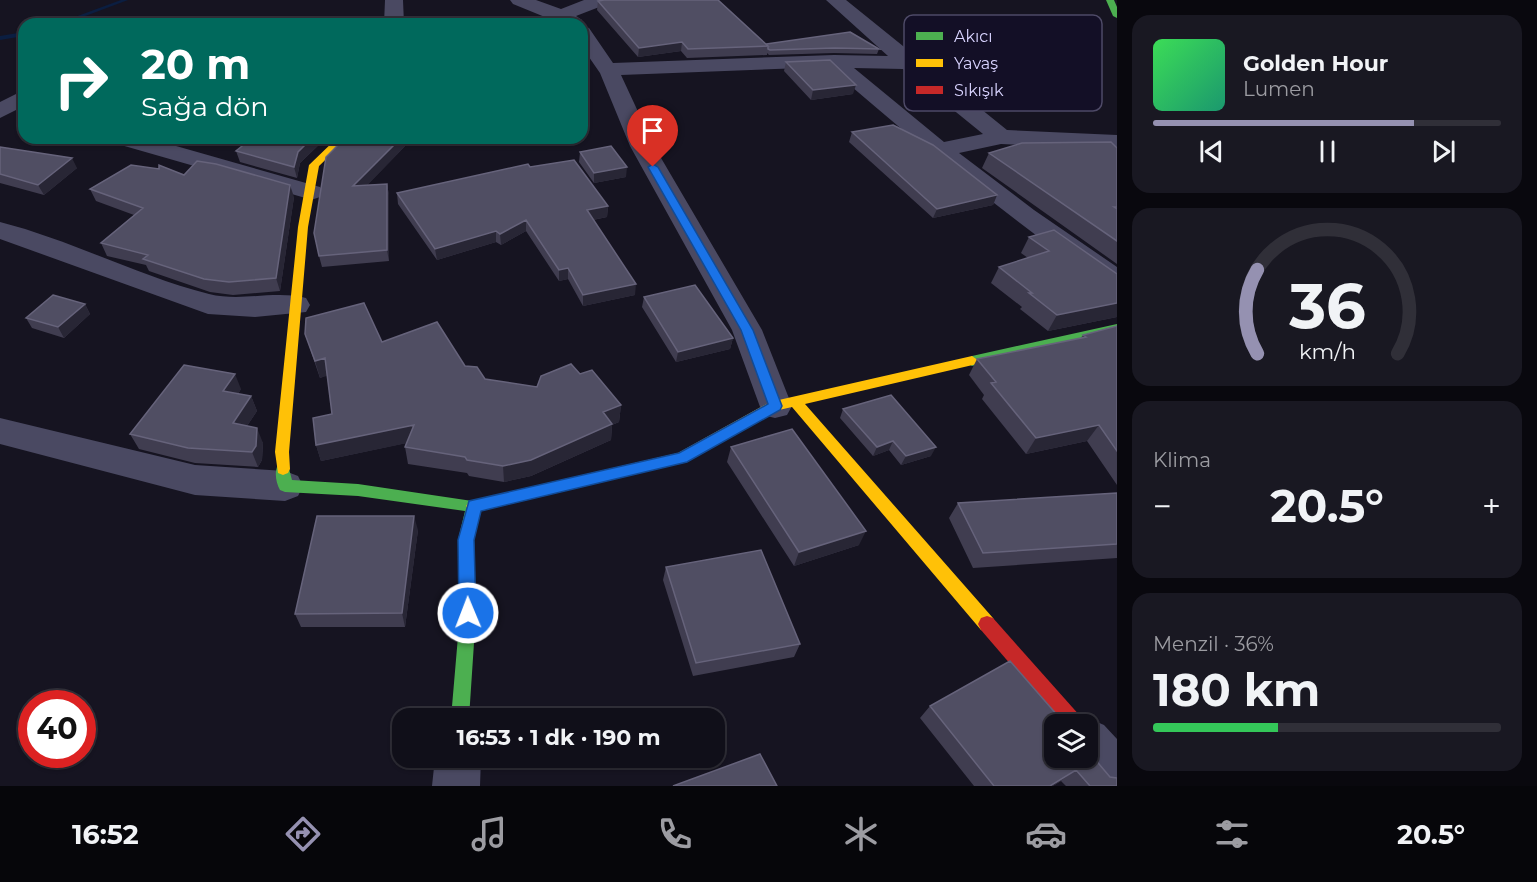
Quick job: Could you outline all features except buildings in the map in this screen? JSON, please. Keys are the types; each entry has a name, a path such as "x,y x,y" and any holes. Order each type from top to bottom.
{"street":[{"path":"394,0 394,18"},
{"path":"519,0 563,18"},
{"path":"571,18 601,0"},
{"path":"836,0 904,59"},
{"path":"1110,0 1117,16"},
{"path":"588,41 607,69 648,157 747,330 786,404 1065,714"},
{"path":"834,62 877,101 1025,216 1117,281"},
{"path":"607,69 834,62 904,63"},
{"path":"0,111 18,100"},
{"path":"969,111 1001,137"},
{"path":"0,119 18,122"},
{"path":"941,150 1001,137 1117,142"},
{"path":"147,144 311,192"},
{"path":"285,486 282,452 303,227 314,165 337,144"},
{"path":"0,230 208,304 255,307 295,305"},
{"path":"0,431 195,480 358,490 474,506 682,458 786,404 1117,328"},
{"path":"461,708 468,613 466,540 474,506"},
{"path":"1098,753 1117,775"},
{"path":"456,786 457,768"}],"waterway":[{"path":"76,18 126,0"},
{"path":"0,38 18,35"}],"traffic: fast":[{"path":"1110,0 1117,16"},
{"path":"972,361 1117,328"},
{"path":"283,469 285,486 358,490 474,506 466,540 468,613 461,708"}],"traffic: slow":[{"path":"283,469 282,452 303,227 314,165 337,144"},
{"path":"474,506 682,458 775,406 972,361"},
{"path":"796,403 987,624"}],"traffic: jam":[{"path":"987,624 1065,714"}],"route":[{"path":"468,613 466,540 474,506 682,458 775,406 747,330 653,167"}]}
